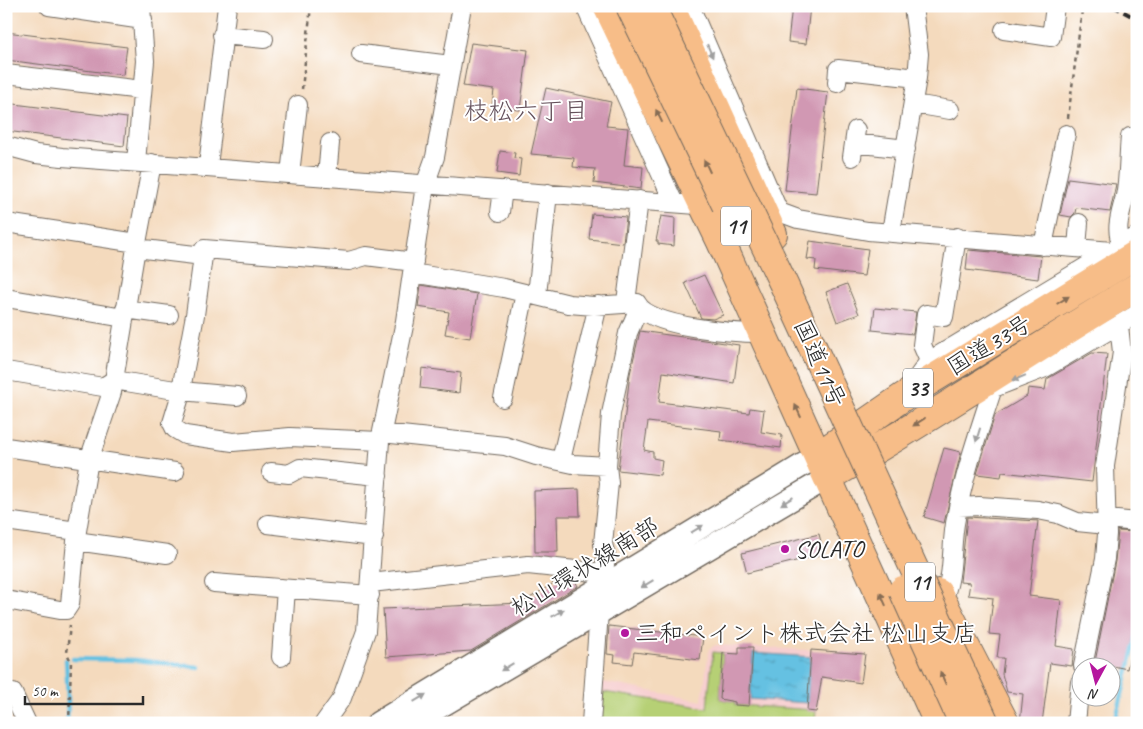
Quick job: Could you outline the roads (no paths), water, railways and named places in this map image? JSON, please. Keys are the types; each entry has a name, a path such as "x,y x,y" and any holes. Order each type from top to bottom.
{"highway":[{"name":"11","path":"607,6 691,200 721,242 824,466 938,723"},
{"name":"国道11号","path":"630,6 830,427 963,723"},
{"name":"国道11号","path":"651,6 784,285 985,723"},
{"name":"11","path":"670,6 767,210 798,293 859,426"},
{"name":"国道33号","path":"824,466 859,426 903,397 1033,347 1127,247"},
{"name":"国道33号","path":"824,466 872,452 1033,347 1137,287"},
{"name":"国道11号","path":"859,426 942,601 1005,723"}],"street":[{"path":"6,600 66,610 70,604 77,536 89,460 112,392 136,245 144,163 142,90 145,60 142,13 49,6"},
{"path":"208,166 222,35 227,6"},
{"path":"324,723 342,698 366,631 371,589 381,437 405,320 425,185 435,157 462,6"},
{"path":"585,6 691,200"},
{"path":"690,6 767,210"},
{"path":"891,232 917,78 919,54 913,6"},
{"path":"1004,30 1051,37 1055,6"},
{"path":"222,35 264,38"},
{"path":"366,59 451,66"},
{"path":"837,82 838,69 917,78"},
{"path":"6,74 142,90"},
{"path":"914,104 950,110"},
{"path":"290,174 298,105"},
{"path":"1044,246 1066,134"},
{"path":"1127,247 1118,237 1118,216 1125,195 1130,136"},
{"path":"327,177 330,143"},
{"path":"854,143 906,149"},
{"path":"6,146 36,154 144,163 208,166 548,194 640,200 691,200 767,210 798,220 891,232 1044,246 1077,248 1127,247"},
{"path":"500,212 503,190"},
{"path":"503,398 531,294 548,194"},
{"path":"214,583 286,589 371,589 528,565 606,577 606,556 603,544 609,483 607,466 611,414 628,333 635,316 633,306 640,200"},
{"path":"721,242 767,210"},
{"path":"6,223 203,256"},
{"path":"1077,248 1079,223"},
{"path":"928,361 922,344 926,314 944,317 957,237"},
{"path":"903,397 928,361 974,332 1127,247"},
{"path":"607,466 573,464 536,456 505,446 381,437 290,437 233,442 185,435 175,429 172,423 181,391 195,315 204,249 348,261 366,256 569,304 633,306 652,317 698,328 736,333 763,333"},
{"path":"6,298 124,313 169,315"},
{"path":"561,460 598,306"},
{"path":"942,601 949,588 958,507 993,388 1033,347 1119,326 1137,314"},
{"path":"1084,656 1103,572 1107,522 1105,466 1122,352 1119,326"},
{"path":"6,372 103,387 114,380 181,391 220,387 237,396"},
{"path":"954,400 993,388"},
{"path":"6,447 175,472"},
{"name":"松山環状線南部","path":"378,723 606,577 824,466"},
{"name":"松山環状線南部","path":"412,723 599,612 824,466"},
{"path":"271,472 289,474 300,468 378,476"},
{"path":"958,507 986,506 1038,510 1058,514 1077,522 1137,522"},
{"path":"6,520 167,554"},
{"path":"280,520 374,537"},
{"path":"281,657 286,589"},
{"path":"591,723 599,612"},
{"path":"16,694 27,723"},
{"path":"1076,723 1078,706"}],"water":[{"path":"753,653 811,657 808,703 750,699"}],"waterway":[{"path":"1134,135 1137,124"},
{"path":"1115,723 1137,633"},
{"path":"73,659 136,660 199,667"},
{"path":"66,660 67,723"}],"railway":[{"path":"1113,6 1137,19"}],"place":[{"name":"SOLATO","path":"785,549"},
{"name":"三和ペイント株式会社 松山支店","path":"625,633"}],"district":[{"name":"枝松六丁目","path":"526,110"}]}
